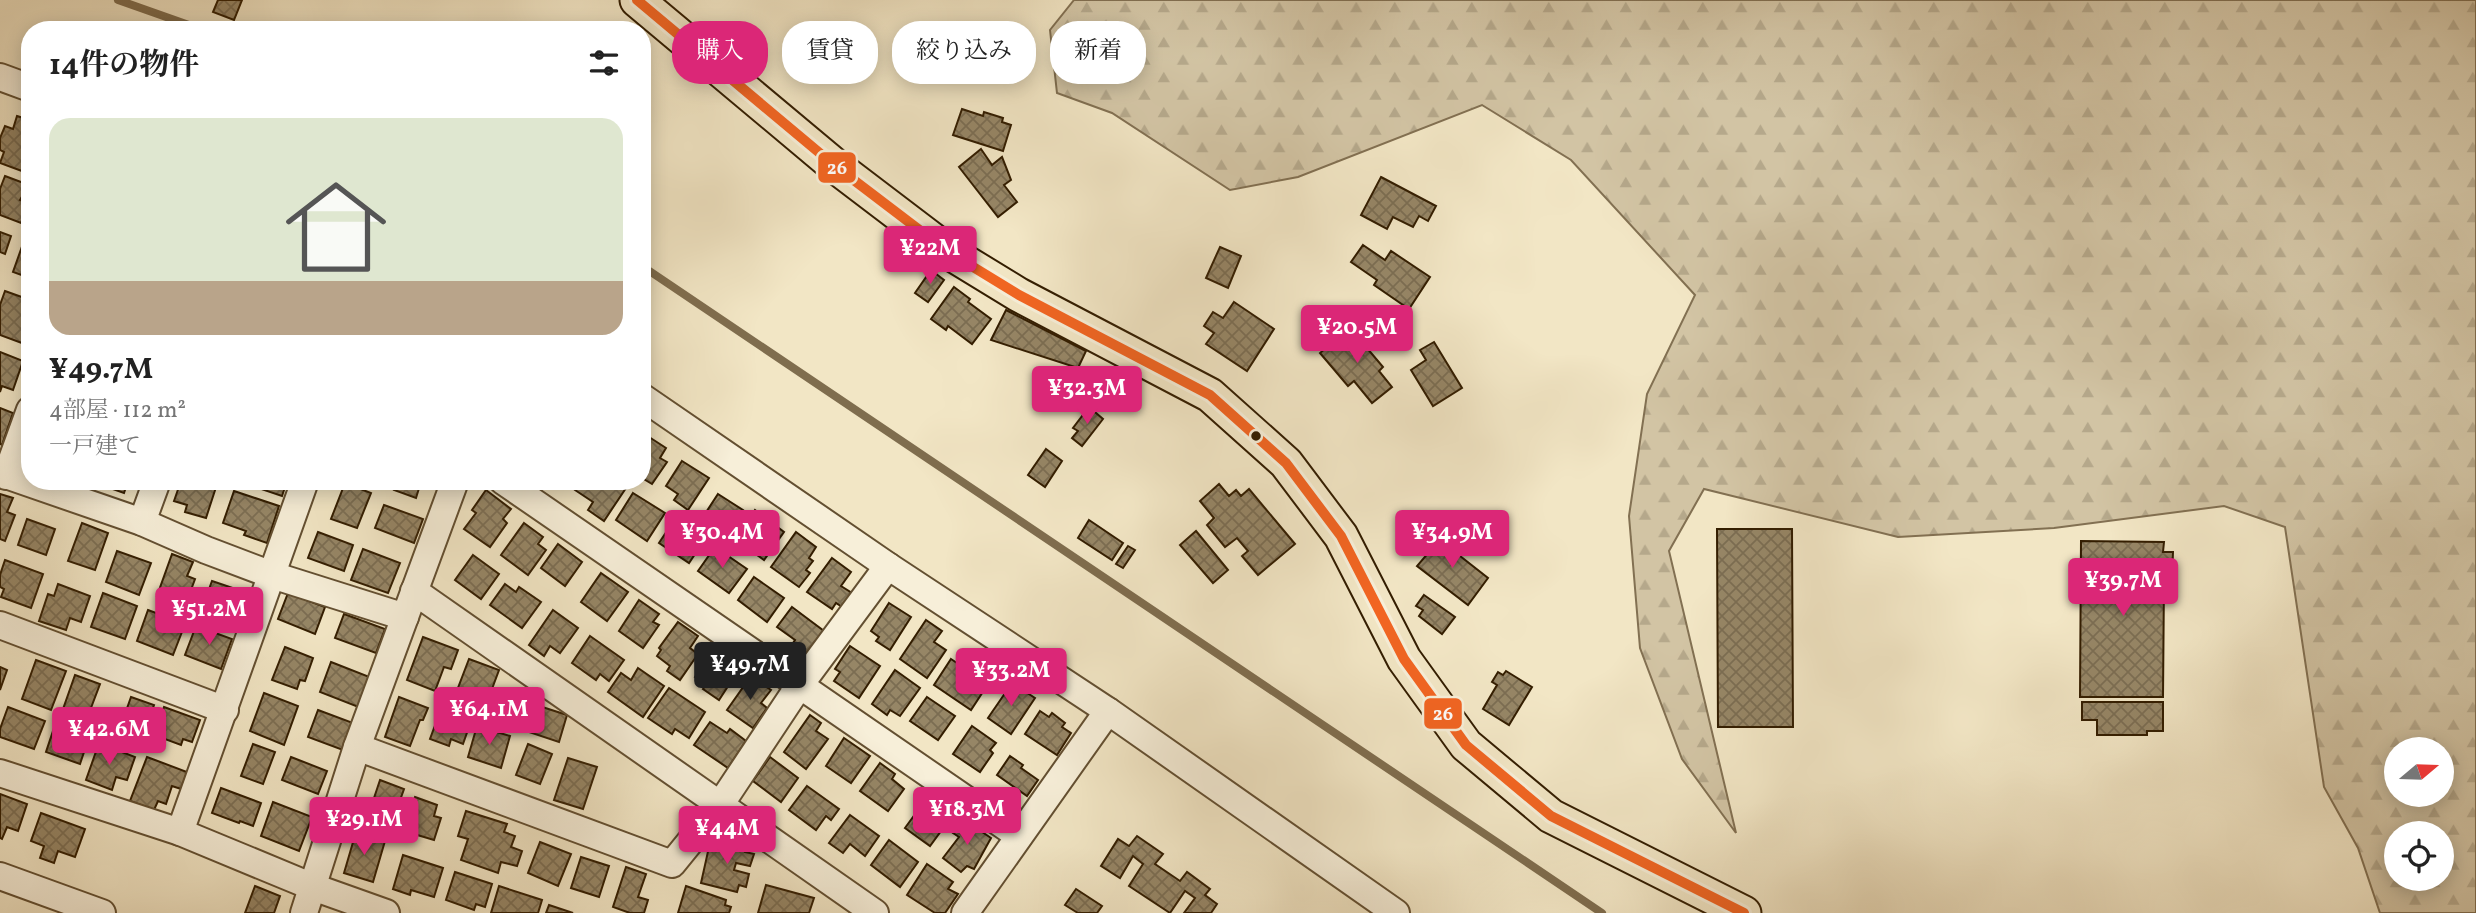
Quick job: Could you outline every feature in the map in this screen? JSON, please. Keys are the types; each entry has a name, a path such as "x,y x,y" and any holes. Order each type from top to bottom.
{"main road":[{"path":"637,0 834,166 947,251 1019,295 1210,396 1286,463 1341,536 1404,659 1466,745 1551,816 1744,913"}],"street":[{"path":"0,77 21,85"},
{"path":"651,403 888,566 1108,711 1396,913"},
{"path":"21,432 3,475 21,481"},
{"path":"47,490 142,522 272,575 405,617"},
{"path":"142,522 154,490"},
{"path":"180,832 302,490"},
{"path":"304,913 357,747 453,490"},
{"path":"516,490 1019,836"},
{"path":"357,747 671,864 720,805 799,686 888,566"},
{"path":"414,591 876,913"},
{"path":"0,625 225,710"},
{"path":"965,913 1108,711"},
{"path":"0,773 180,832 313,887 386,913"},
{"path":"0,876 102,913"}],"green space":[{"path":"1074,0 2476,0 2476,913 2380,913 2358,848 2324,787 2285,527 2224,506 2054,528 1898,537 1704,489 1669,551 1736,833 1682,759 1640,648 1629,516 1647,394 1695,295 1571,160 1482,105 1298,177 1230,190 1112,113 1057,93 1056,84 1146,84 1146,21 1057,21"}],"building":[{"path":"218,0 242,0 234,20 213,12"},
{"path":"962,109 983,116 984,112 1003,118 1002,122 1011,125 1003,151 953,135"},
{"path":"17,116 21,117 21,171 0,163 4,152 0,150 0,138 5,126 13,129"},
{"path":"981,149 992,165 1002,157 1011,180 1004,185 1017,202 998,217 959,167"},
{"path":"5,176 21,182 21,223 0,215 0,189"},
{"path":"1381,177 1436,206 1428,221 1419,216 1413,227 1393,217 1387,229 1361,215"},
{"path":"0,232 11,236 5,254 0,252"},
{"path":"1363,245 1385,260 1391,251 1430,277 1409,309 1374,285 1377,280 1351,262"},
{"path":"1220,247 1241,256 1228,288 1206,278"},
{"path":"21,249 21,275 13,272"},
{"path":"931,270 944,280 928,302 915,293"},
{"path":"954,287 970,299 968,302 991,319 972,344 948,326 946,330 931,319"},
{"path":"5,291 21,297 21,343 0,335 0,305"},
{"path":"1234,302 1274,329 1247,371 1206,344 1214,333 1204,326 1213,312 1223,318"},
{"path":"1006,310 1086,351 1078,368 991,340"},
{"path":"1350,328 1383,367 1379,371 1392,387 1372,403 1354,381 1348,386 1320,353"},
{"path":"1434,342 1462,388 1433,406 1411,370 1426,360 1420,350"},
{"path":"0,352 21,360 21,367 13,390 2,386 0,392"},
{"path":"1044,371 1063,377 1055,402 1036,396"},
{"path":"1089,407 1103,419 1082,446 1072,438 1078,431 1073,428"},
{"path":"0,408 13,413 2,445 0,444"},
{"path":"651,438 666,448 660,458 667,462 652,484"},
{"path":"1046,449 1062,461 1045,487 1028,475"},
{"path":"682,461 709,478 688,510 674,500 678,494 666,486"},
{"path":"1219,484 1229,496 1236,490 1241,496 1249,489 1295,544 1258,575 1242,556 1248,551 1237,538 1225,547 1207,525 1214,518 1200,501"},
{"path":"178,490 215,490 206,518 185,512 187,505 174,501"},
{"path":"264,490 284,490 282,496"},
{"path":"342,490 363,490 371,493 357,528 331,519"},
{"path":"394,490 418,490 416,498"},
{"path":"486,490 511,509 503,519 507,523 490,547 464,529 476,513 472,510"},
{"path":"575,490 625,490 604,521 588,510 593,502"},
{"path":"234,491 279,506 267,543 244,535 246,531 223,523"},
{"path":"633,493 665,513 647,541 616,520"},
{"path":"0,494 13,498 7,512 15,515 5,541 0,539"},
{"path":"718,494 743,510 724,539 699,523"},
{"path":"384,505 423,519 414,543 375,528"},
{"path":"755,510 784,532 764,560 735,539"},
{"path":"27,519 55,529 46,555 18,545"},
{"path":"675,519 705,539 689,563 659,543"},
{"path":"1089,520 1123,543 1112,560 1078,538"},
{"path":"82,523 108,533 95,570 68,561"},
{"path":"524,523 543,537 538,544 546,550 528,575 501,555"},
{"path":"1717,529 1792,529 1793,727 1718,727"},
{"path":"1196,531 1228,570 1213,583 1180,545"},
{"path":"318,532 353,545 344,571 308,558"},
{"path":"796,532 816,547 809,558 813,561 806,570 810,573 799,587 771,567"},
{"path":"1432,534 1488,578 1468,605 1417,566 1430,551 1423,546"},
{"path":"2081,541 2164,542 2163,552 2173,552 2172,579 2164,579 2163,697 2080,697"},
{"path":"558,544 582,562 565,586 541,568"},
{"path":"1128,546 1135,550 1123,568 1116,564"},
{"path":"715,547 747,569 729,593 698,571"},
{"path":"363,549 400,563 388,593 351,580"},
{"path":"117,551 151,563 139,595 106,582"},
{"path":"172,554 193,562 187,576 195,579 185,606 157,596"},
{"path":"473,555 499,574 481,599 455,580"},
{"path":"832,558 851,572 841,586 852,593 842,607 836,603 832,609 807,592"},
{"path":"5,560 43,574 31,608 1,597 4,589 0,587 0,575"},
{"path":"601,573 628,592 607,621 581,602"},
{"path":"754,577 784,598 767,622 738,600"},
{"path":"212,581 236,589 227,614 239,619 236,627 200,614"},
{"path":"58,584 90,596 81,622 70,618 66,630 39,621 48,594 54,596"},
{"path":"505,584 516,592 519,587 541,602 522,628 490,605"},
{"path":"103,593 137,606 125,639 91,627"},
{"path":"288,593 325,607 315,634 278,619"},
{"path":"1424,595 1455,617 1442,634 1419,616 1423,610 1416,606"},
{"path":"639,600 659,614 653,622 659,625 643,648 619,631"},
{"path":"889,603 911,617 890,650 876,641 879,637 871,631"},
{"path":"792,607 824,631 806,656 791,646 795,640 777,627"},
{"path":"148,610 185,624 173,655 137,641"},
{"path":"553,610 578,628 560,653 550,646 544,656 529,645"},
{"path":"344,614 385,629 376,653 335,638"},
{"path":"926,620 942,631 934,642 946,650 927,678 900,659"},
{"path":"678,622 698,636 690,648 698,654 680,680 667,671 670,666 657,656 661,650 659,648"},
{"path":"196,626 232,639 221,669 185,655"},
{"path":"590,636 624,660 609,681 600,674 596,680 572,663"},
{"path":"423,637 458,650 451,669 444,667 435,691 407,680"},
{"path":"850,646 880,666 859,698 834,681 840,672 835,669"},
{"path":"285,647 313,658 305,681 300,680 297,689 272,680"},
{"path":"713,650 737,666 729,679 732,680 719,700 703,689 706,685 695,677"},
{"path":"469,659 499,670 483,713 453,701"},
{"path":"951,659 988,684 971,710 934,685"},
{"path":"36,660 66,671 51,710 22,699"},
{"path":"331,662 372,678 361,708 320,692"},
{"path":"0,667 7,670 0,690"},
{"path":"638,668 664,686 643,717 608,692 621,673 631,680"},
{"path":"895,670 920,688 900,716 890,710 887,715 872,704"},
{"path":"1506,671 1532,687 1509,725 1483,709 1497,685 1492,682 1498,672 1503,675"},
{"path":"75,675 100,684 86,721 62,712"},
{"path":"751,676 771,690 761,703 767,708 753,728 727,710"},
{"path":"1012,683 1035,698 1011,734 988,718"},
{"path":"669,688 705,712 689,738 675,729 672,734 648,718"},
{"path":"264,693 298,706 284,745 250,731"},
{"path":"508,696 567,715 559,742 499,722"},
{"path":"131,697 154,705 140,743 112,733 120,712 125,714"},
{"path":"399,697 428,708 410,746 385,737"},
{"path":"927,697 955,716 938,740 910,721"},
{"path":"2082,702 2163,702 2163,731 2147,731 2147,735 2097,735 2097,720 2082,720"},
{"path":"8,707 45,721 34,749 0,737"},
{"path":"164,707 200,720 192,742 183,739 181,745 154,735"},
{"path":"318,710 353,723 343,750 308,737"},
{"path":"1040,711 1049,717 1052,713 1065,723 1062,727 1071,733 1057,755 1025,734"},
{"path":"440,712 470,724 463,744 451,739 449,746 430,739"},
{"path":"810,715 821,723 816,731 828,739 806,769 784,752"},
{"path":"710,722 727,733 730,729 746,741 728,768 694,745"},
{"path":"55,725 89,737 80,764 46,752"},
{"path":"477,726 510,736 501,768 468,757"},
{"path":"972,726 996,743 990,750 993,753 980,772 953,754"},
{"path":"844,738 870,756 851,783 826,766"},
{"path":"99,743 135,757 127,780 116,777 112,790 86,780"},
{"path":"253,744 275,752 263,784 241,776"},
{"path":"528,744 552,754 540,784 516,775"},
{"path":"1010,756 1038,780 1027,796 997,775"},
{"path":"147,757 187,772 181,789 172,786 166,804 158,801 154,810 130,801"},
{"path":"291,757 327,771 318,794 282,780"},
{"path":"770,757 798,778 781,802 753,781"},
{"path":"568,758 597,767 583,809 554,800"},
{"path":"880,763 895,774 892,779 904,789 888,811 860,791"},
{"path":"380,780 404,789 389,831 374,826 379,813 370,810"},
{"path":"807,786 839,809 831,820 826,816 816,830 789,810"},
{"path":"221,788 261,803 253,826 212,813"},
{"path":"0,794 27,804 18,831 7,827 2,839 0,838"},
{"path":"415,797 437,805 434,816 441,818 434,840 404,831"},
{"path":"927,798 952,816 930,846 905,828"},
{"path":"273,802 312,817 299,851 261,836"},
{"path":"466,811 507,824 504,832 515,836 511,847 522,851 517,866 501,862 498,873 461,860 468,839 458,836"},
{"path":"41,813 85,829 75,857 58,851 54,863 40,858 44,846 31,841"},
{"path":"850,815 879,836 865,856 850,844 843,853 829,843"},
{"path":"963,819 991,838 974,869 967,866 961,872 943,858 959,837 953,833"},
{"path":"356,832 385,841 373,882 344,873"},
{"path":"1137,836 1163,854 1155,864 1180,881 1187,872 1210,889 1205,895 1217,904 1211,913 1184,913 1195,898 1185,891 1170,913 1129,886 1143,864 1133,856 1120,878 1101,866 1118,839 1129,846"},
{"path":"720,839 746,846 745,852 754,854 750,866 736,863 734,870 749,874 746,887 739,885 737,892 701,883 709,847 718,850"},
{"path":"889,840 918,862 900,887 871,865"},
{"path":"540,842 571,854 558,886 528,873"},
{"path":"403,855 443,868 434,897 411,890 410,895 393,889"},
{"path":"581,857 609,866 599,897 571,888"},
{"path":"927,864 953,882 948,889 958,894 945,913 935,913 907,895"},
{"path":"626,867 646,874 638,897 648,900 644,913 630,913 613,907"},
{"path":"455,872 492,884 485,907 476,904 474,910 446,900"},
{"path":"766,885 814,898 809,913 758,913"},
{"path":"255,886 280,896 274,913 245,913"},
{"path":"499,886 542,900 538,913 491,913"},
{"path":"686,886 726,900 725,905 731,907 729,913 678,913"},
{"path":"1076,889 1102,906 1097,913 1078,913 1065,905"},
{"path":"549,905 573,913 546,913"}],"waterway":[{"path":"118,0 178,21"},
{"path":"651,272 1602,913"}],"transit line":[{"name":"26","path":"637,0 834,165 947,251 1019,295 1210,395 1286,463 1341,536 1404,659 1466,745 1551,816 1744,913"}]}
